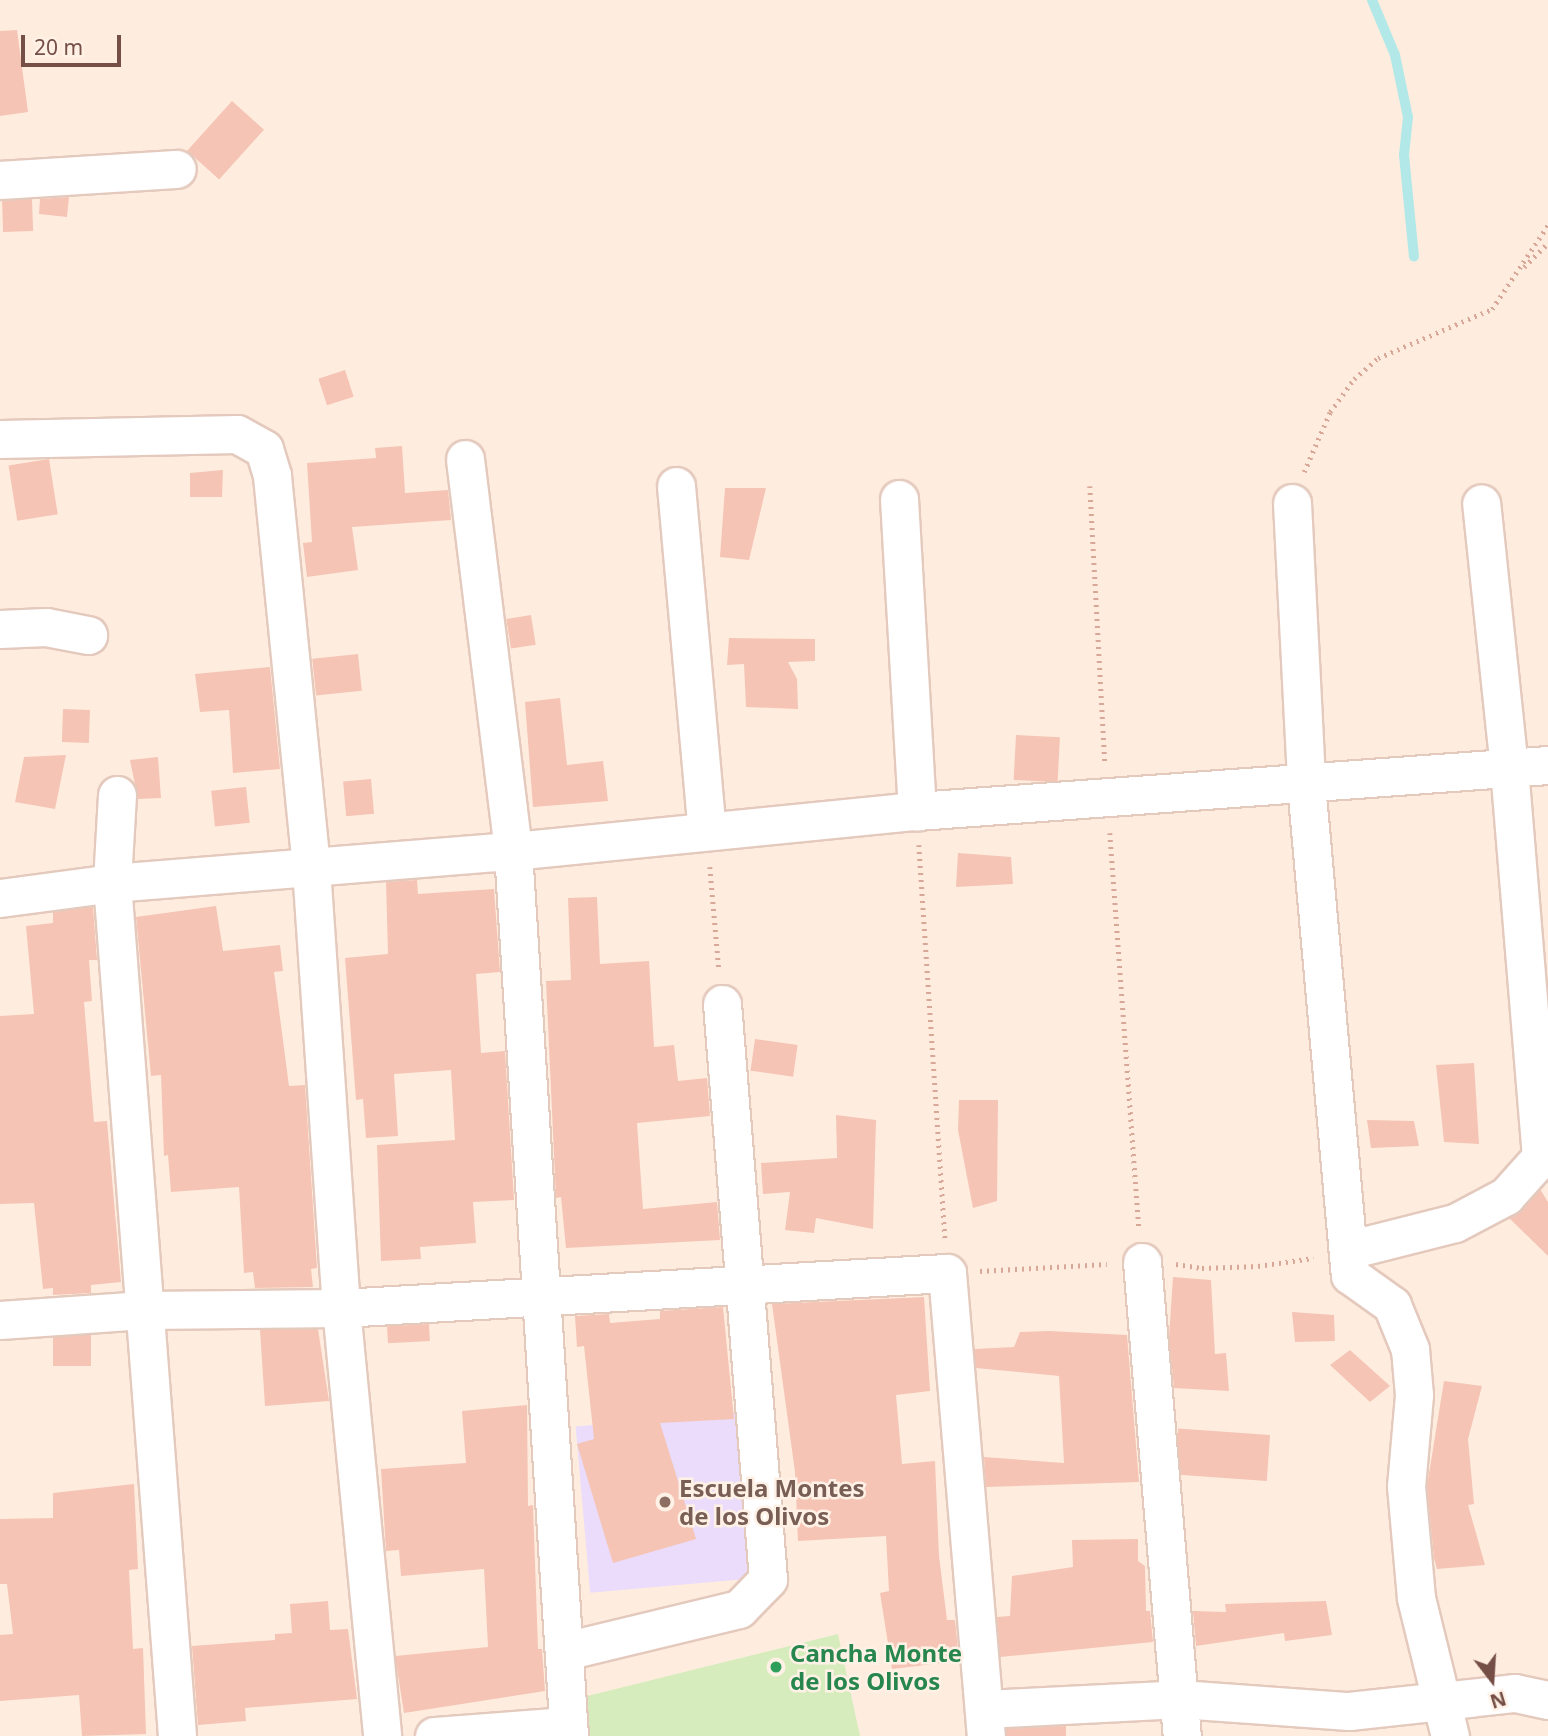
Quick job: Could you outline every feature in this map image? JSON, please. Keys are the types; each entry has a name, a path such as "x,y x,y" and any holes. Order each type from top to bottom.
{"street":[{"path":"0,180 177,169"},
{"path":"0,439 237,434 264,449 272,476 311,868 341,1308 382,1736"},
{"path":"434,1736 569,1731 544,1298 513,850 465,459"},
{"path":"676,486 707,831"},
{"path":"899,499 917,811"},
{"path":"1292,503 1306,784 1350,1275 1392,1306 1410,1349 1414,1395 1406,1486 1416,1598 1446,1719"},
{"path":"1348,1250 1455,1223 1506,1196 1541,1157 1509,768 1481,503"},
{"path":"0,629 46,627 88,635"},
{"path":"0,898 112,883 513,850 917,811 1548,765"},
{"path":"117,795 112,883 177,1736"},
{"path":"565,1651 739,1609 768,1580 747,1285 722,1004"},
{"path":"1142,1262 1182,1736"},
{"path":"0,1320 144,1310 341,1308 544,1298 947,1273 985,1723 1180,1699 1350,1724 1446,1719 1515,1693 1548,1700"}],"path":[{"path":"1292,503 1330,412 1354,379 1378,358 1492,309 1548,225"},
{"path":"1516,275 1548,243"},
{"path":"1090,486 1107,799 1142,1262"},
{"path":"917,811 947,1273 1142,1262 1202,1268 1258,1266 1348,1250"},
{"path":"707,831 722,1004"}],"shaded area":[{"name":"Escuela Montes de los Olivos","path":"740,1412 755,1578 590,1593 576,1426"}],"green space":[{"name":"Cancha Monte de los Olivos","path":"838,1634 860,1736 583,1736 575,1699"}],"building":[{"path":"17,30 28,112 0,116 0,31"},
{"path":"232,101 264,130 219,180 187,151"},
{"path":"69,197 67,217 39,214 40,199"},
{"path":"32,199 33,231 3,232 2,200"},
{"path":"345,370 354,397 327,405 318,379"},
{"path":"402,446 405,493 448,490 451,520 352,527 358,570 307,577 303,543 312,542 307,463 376,458 375,448"},
{"path":"49,459 58,514 17,521 9,465"},
{"path":"223,470 222,497 190,497 190,473"},
{"path":"725,488 766,488 749,560 720,557"},
{"path":"531,615 536,645 511,649 506,619"},
{"path":"729,638 815,639 815,661 788,662 797,679 798,709 746,707 744,664 727,665"},
{"path":"358,654 362,691 316,696 312,659"},
{"path":"270,667 280,769 233,773 229,710 200,712 195,674"},
{"path":"560,698 567,765 603,761 608,801 533,807 525,702"},
{"path":"63,709 90,710 89,743 62,742"},
{"path":"1016,735 1060,737 1058,782 1014,780"},
{"path":"66,755 55,809 15,802 24,757"},
{"path":"158,757 161,798 138,799 130,760"},
{"path":"371,779 374,814 346,816 343,781"},
{"path":"246,787 250,823 215,826 211,791"},
{"path":"958,853 1011,857 1013,884 956,887"},
{"path":"417,880 418,894 494,889 500,972 476,974 481,1053 505,1051 514,1200 473,1202 476,1243 420,1247 421,1259 381,1261 377,1145 455,1140 451,1070 394,1074 398,1136 366,1138 363,1099 356,1100 345,958 388,954 386,882"},
{"path":"597,897 600,964 649,961 654,1047 674,1045 678,1081 707,1078 710,1116 637,1123 643,1209 717,1202 720,1240 566,1248 561,1197 556,1198 546,981 571,980 568,898"},
{"path":"216,906 223,951 280,945 283,971 274,972 289,1086 305,1085 317,1268 311,1269 313,1287 255,1288 253,1272 244,1273 239,1187 171,1192 168,1155 164,1156 161,1075 151,1076 136,917"},
{"path":"93,907 97,960 89,960 92,1001 84,1002 94,1122 107,1121 121,1282 91,1285 91,1293 53,1295 53,1288 43,1289 34,1203 0,1204 0,1016 34,1014 26,926 53,923 53,912"},
{"path":"755,1039 798,1045 793,1077 751,1071"},
{"path":"1474,1063 1479,1144 1444,1142 1436,1065"},
{"path":"959,1100 998,1100 997,1201 973,1208 958,1130"},
{"path":"836,1115 876,1120 873,1229 816,1218 814,1233 785,1230 790,1192 763,1194 761,1163 837,1158"},
{"path":"1367,1120 1414,1121 1419,1146 1371,1148"},
{"path":"1540,1189 1548,1202 1548,1256 1509,1218"},
{"path":"1173,1277 1211,1280 1215,1354 1226,1353 1229,1391 1174,1388 1169,1337"},
{"path":"924,1297 930,1391 896,1395 902,1464 935,1461 939,1556 947,1620 955,1620 959,1661 892,1669 880,1593 889,1591 886,1536 798,1541 795,1472 772,1304"},
{"path":"723,1307 734,1419 660,1423 696,1539 613,1563 577,1444 594,1439 584,1346 577,1347 575,1316 609,1314 610,1323 660,1319 660,1311"},
{"path":"1292,1312 1334,1315 1335,1341 1295,1342"},
{"path":"429,1324 430,1341 388,1343 387,1326"},
{"path":"318,1329 329,1401 265,1406 260,1330"},
{"path":"1020,1332 1127,1335 1139,1482 986,1487 984,1457 1064,1463 1059,1376 976,1368 974,1349 1014,1347"},
{"path":"53,1335 91,1335 91,1366 53,1366"},
{"path":"1350,1350 1390,1386 1370,1402 1330,1365"},
{"path":"1444,1381 1482,1386 1468,1439 1474,1504 1468,1505 1485,1565 1437,1569 1434,1558 1427,1486"},
{"path":"527,1405 528,1506 533,1505 538,1649 542,1649 545,1691 404,1713 395,1656 488,1647 484,1569 401,1576 399,1550 386,1551 381,1469 466,1463 462,1411"},
{"path":"1178,1429 1270,1435 1267,1481 1175,1474"},
{"path":"134,1484 138,1569 129,1570 133,1649 143,1648 146,1734 82,1736 79,1695 0,1701 0,1635 13,1634 7,1584 0,1584 0,1519 53,1518 53,1493"},
{"path":"1138,1539 1138,1561 1145,1566 1146,1611 1150,1611 1153,1642 1000,1657 997,1617 1010,1616 1012,1576 1073,1567 1072,1540"},
{"path":"328,1601 330,1630 348,1629 357,1699 245,1708 246,1721 198,1725 192,1646 275,1640 275,1634 292,1633 290,1604"},
{"path":"1326,1601 1332,1635 1285,1641 1284,1633 1196,1646 1193,1611 1226,1612 1225,1604"},
{"path":"1066,1726 1066,1736 1007,1736 1006,1729"}],"waterway":[{"path":"1372,0 1395,55 1408,117 1404,155 1414,257"}],"place":[{"name":"Escuela Montes de los Olivos","path":"665,1502"},
{"name":"Cancha Monte de los Olivos","path":"776,1667"}]}
